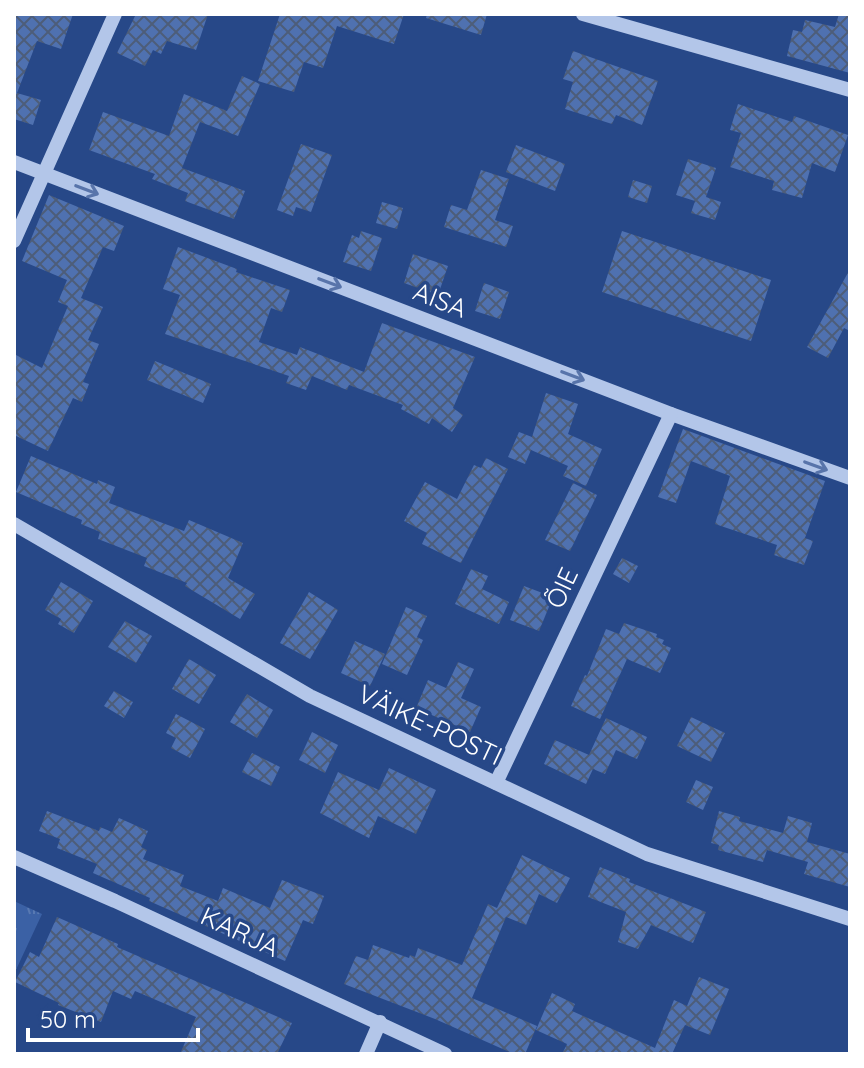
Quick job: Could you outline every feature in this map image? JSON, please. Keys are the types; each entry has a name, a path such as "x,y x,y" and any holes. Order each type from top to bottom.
{"street":[{"path":"14,241 115,14"},
{"path":"583,14 850,90"},
{"name":"AISA","path":"14,162 671,414 850,478"},
{"name":"ÕIE","path":"496,783 671,414"},
{"name":"VÄIKE-POSTI","path":"14,524 310,696 647,854 850,919"},
{"name":"KARJA","path":"14,857 445,1054"},
{"path":"366,1054 380,1022"}],"green space":[{"path":"14,901 42,914 14,974"}],"building":[{"path":"14,14 73,14 61,49 37,41 17,93 41,100 33,125 14,119"},
{"path":"136,14 208,14 196,50 167,41 161,54 153,50 145,66 117,53"},
{"path":"280,14 404,14 394,44 337,26 323,68 304,62 294,92 258,81"},
{"path":"427,14 487,14 481,35 426,18"},
{"path":"839,14 850,14 850,73 787,56 793,30 802,32 805,20 835,27"},
{"path":"573,51 658,81 642,125 616,115 612,124 565,109 573,82 563,79"},
{"path":"242,76 260,84 238,136 200,122 182,168 245,191 234,219 185,201 188,193 152,179 155,174 89,150 103,112 169,136 184,94 227,111"},
{"path":"738,104 792,122 794,116 848,135 835,172 812,163 802,198 772,190 774,181 730,167 741,133 730,130"},
{"path":"301,144 332,155 311,212 296,207 293,216 277,210"},
{"path":"516,145 565,164 555,191 506,172"},
{"path":"688,159 716,168 706,197 721,202 715,220 691,213 695,201 676,195"},
{"path":"481,170 509,179 495,220 513,226 506,247 444,227 451,205 467,210"},
{"path":"633,180 652,186 647,203 628,197"},
{"path":"49,195 124,226 114,251 103,247 81,298 103,307 88,340 99,344 83,382 89,384 82,402 73,398 48,451 14,435 14,354 42,368 68,306 58,302 67,280 22,261"},
{"path":"382,202 403,208 397,229 376,223"},
{"path":"361,231 382,238 371,271 343,262 352,235 359,238"},
{"path":"622,231 771,280 751,341 602,292"},
{"path":"178,247 237,269 236,272 290,290 282,312 271,308 259,342 297,355 300,347 364,372 382,323 475,357 453,408 463,415 452,432 432,418 429,424 401,409 403,405 349,385 347,390 312,376 306,390 286,383 289,376 165,334 180,295 163,289"},
{"path":"413,254 448,266 438,295 404,283"},
{"path":"850,269 850,331 844,328 828,358 807,347"},
{"path":"484,283 509,292 500,319 475,311"},
{"path":"155,361 211,384 203,403 147,380"},
{"path":"546,393 578,404 568,434 602,449 586,486 563,476 568,466 531,450 525,464 508,457 519,432 532,437"},
{"path":"683,429 825,481 805,538 813,541 804,565 774,555 777,545 715,524 730,476 691,461 676,503 658,497"},
{"path":"31,456 97,484 98,480 115,487 109,503 184,531 189,520 243,543 228,578 255,594 240,619 185,586 187,583 144,566 147,558 98,539 100,532 81,524 82,520 16,492"},
{"path":"486,458 508,469 461,563 422,544 427,533 404,521 425,482 457,499 474,465 481,468"},
{"path":"573,483 597,495 570,551 545,540"},
{"path":"622,558 638,566 629,583 613,574"},
{"path":"471,569 488,576 482,589 509,602 499,624 455,604"},
{"path":"61,582 93,601 74,633 58,624 61,619 45,610"},
{"path":"524,586 553,597 539,631 510,620"},
{"path":"309,592 338,610 310,659 280,643"},
{"path":"406,607 427,616 417,637 423,640 407,675 382,664"},
{"path":"125,621 152,636 136,663 108,647"},
{"path":"624,623 657,634 656,637 664,640 662,644 671,648 660,673 627,659 600,719 571,706 606,629 619,634"},
{"path":"355,641 385,654 370,686 341,673"},
{"path":"189,659 216,675 199,704 172,689"},
{"path":"458,662 474,669 461,698 481,707 470,732 416,708 428,680 446,688"},
{"path":"114,691 133,702 124,718 104,706"},
{"path":"247,694 273,710 257,738 230,722"},
{"path":"176,714 205,729 190,758 171,748 176,738 166,733"},
{"path":"691,717 725,733 711,762 677,746"},
{"path":"606,718 647,737 637,759 616,750 605,774 593,769 586,784 544,764 555,740 589,755"},
{"path":"312,732 338,745 325,773 299,760"},
{"path":"252,753 280,767 271,786 242,772"},
{"path":"389,768 436,790 416,834 378,816 369,838 320,813 338,772 379,790"},
{"path":"696,780 713,787 703,810 686,802"},
{"path":"47,811 99,831 100,827 112,832 119,818 148,831 141,847 147,850 143,859 184,875 180,886 218,901 223,888 270,908 282,880 324,896 313,924 303,920 285,961 93,873 97,864 57,848 60,839 39,831"},
{"path":"719,811 740,817 739,821 783,833 788,816 812,823 807,842 850,854 850,887 804,874 808,862 767,850 763,862 718,850 719,845 711,843"},
{"path":"522,855 570,878 557,903 539,894 526,925 506,917 472,998 537,1026 525,1054 514,1054 344,984 356,956 368,960 373,945 409,958 410,955 415,957 418,948 462,965 488,904 497,908"},
{"path":"600,867 630,879 629,882 706,912 693,943 651,925 638,949 618,942 626,912 588,897"},
{"path":"57,917 118,944 117,947 292,1023 277,1054 180,1054 196,1017 135,991 131,999 113,991 101,1022 58,1005 15,982 30,952 39,957"},
{"path":"699,977 729,989 710,1035 685,1025 672,1054 562,1054 567,1044 536,1030 552,993 575,1004 572,1011 655,1048 674,1000 687,1006"}]}
